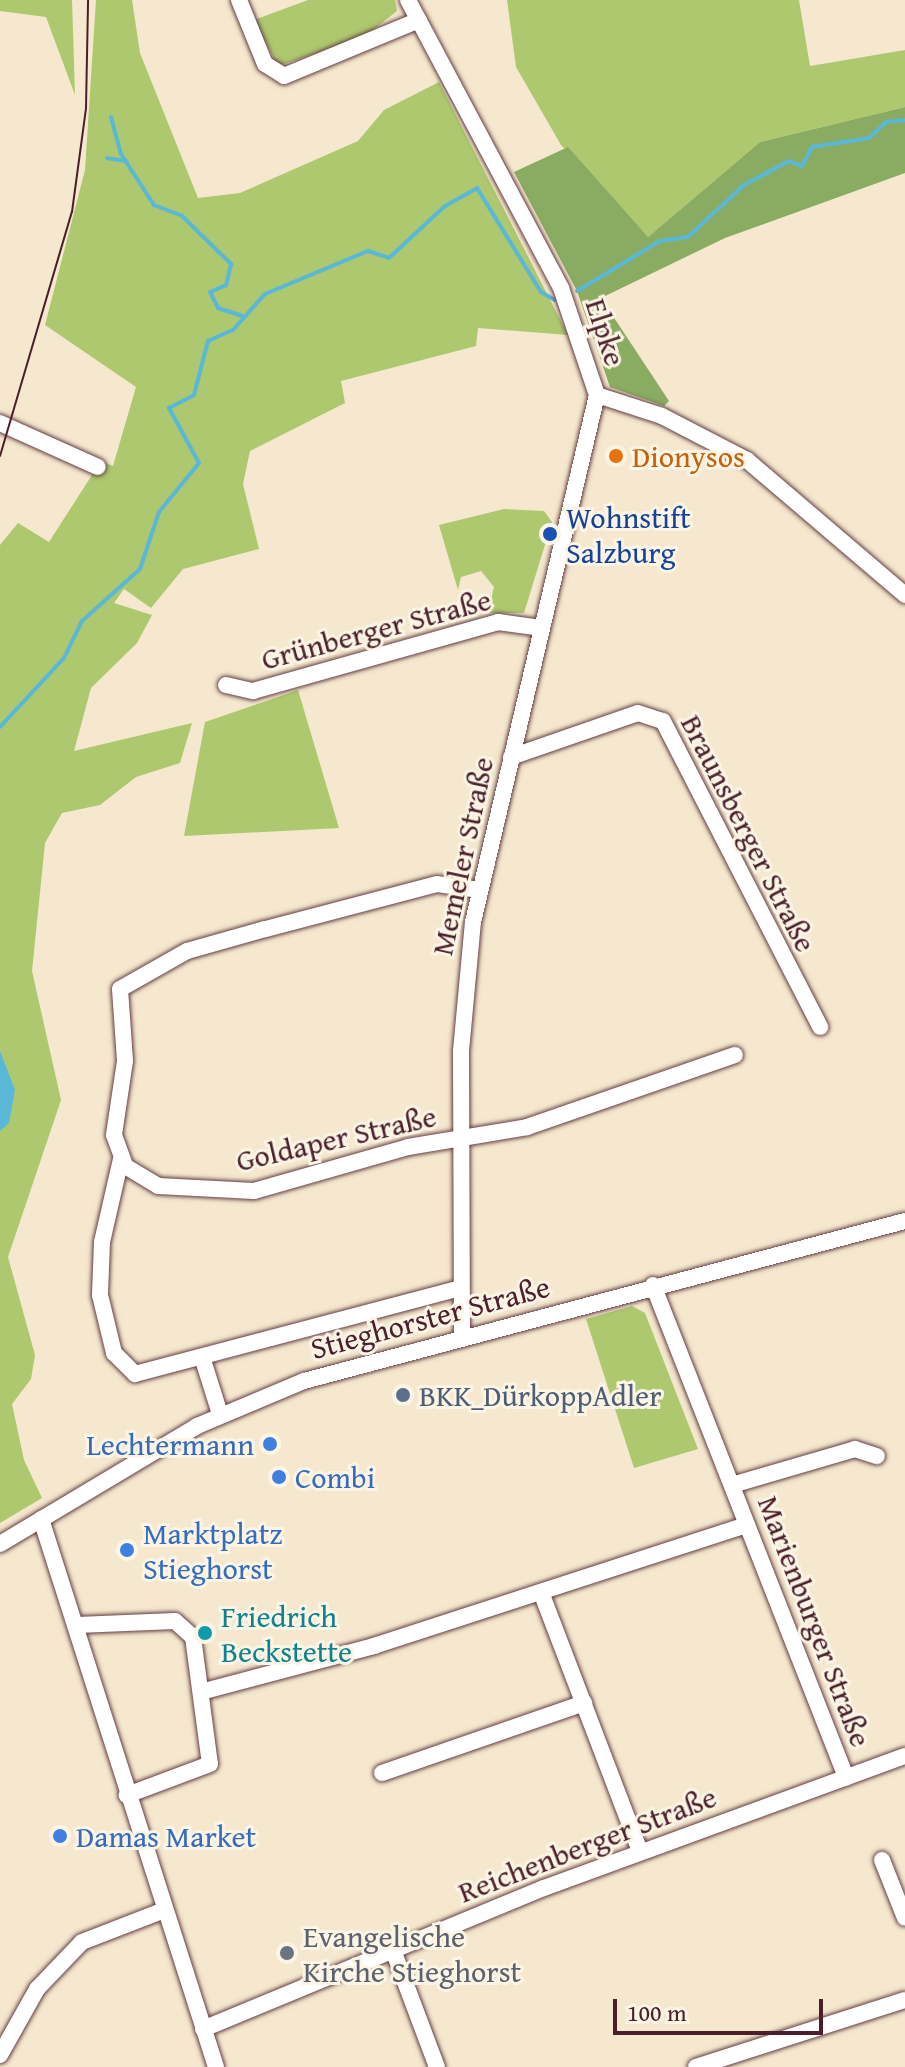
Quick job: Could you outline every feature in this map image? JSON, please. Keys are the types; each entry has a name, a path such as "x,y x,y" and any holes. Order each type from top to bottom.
{"street":[{"path":"239,0 265,64 284,76 419,20"},
{"name":"Elpke","path":"408,0 561,288 597,395 662,416 747,460 905,595"},
{"name":"Memeler Straße","path":"462,1337 459,1140 463,1008 480,890 597,395"},
{"path":"0,423 98,467"},
{"name":"Grünberger Straße","path":"226,685 253,691 498,622 541,628"},
{"name":"Braunsberger Straße","path":"511,757 638,713 663,721 820,1027"},
{"path":"461,1288 140,1376 118,1361 100,1280 121,1159 114,1123 125,1061 117,995 176,958 422,887 480,890"},
{"name":"Goldaper Straße","path":"147,1184 254,1191 459,1140 527,1127 735,1055"},
{"path":"113,1202 147,1184 121,1159"},
{"name":"Stieghorster Straße","path":"0,1544 220,1414 316,1377 653,1285 905,1221"},
{"name":"Marienburger Straße","path":"653,1285 846,1777"},
{"path":"203,1360 220,1414"},
{"name":"Marienburger Straße","path":"732,1485 855,1449 877,1456"},
{"path":"41,1519 77,1625 162,1911 216,2067"},
{"path":"201,1692 541,1592 747,1525"},
{"path":"541,1592 640,1851"},
{"path":"77,1625 184,1623 193,1637 210,1764 127,1795"},
{"path":"382,1773 584,1703"},
{"name":"Reichenberger Straße","path":"203,2029 640,1851 905,1756"},
{"path":"882,1860 900,1892 905,1918"},
{"path":"0,2055 37,1989 82,1942 162,1911"},
{"path":"393,1950 437,2067"},
{"path":"696,2067 905,2000"}],"green space":[{"path":"0,0 72,0 75,95 46,17 0,11"},
{"path":"96,0 132,0 140,53 198,198 240,193 358,141 384,110 439,82 568,335 478,328 476,346 341,381 345,403 250,451 243,484 259,549 183,569 151,608 124,589 114,603 152,615 137,643 91,688 74,751 192,723 180,763 136,777 100,805 62,813 45,843 32,971 61,1100 8,1257 35,1355 31,1379 12,1404 24,1460 42,1498 0,1523 0,545 18,523 49,542 101,461 113,466 136,387 45,325 85,170"},
{"path":"308,0 395,0 397,11 364,37 278,66 254,20"},
{"path":"507,0 799,0 810,66 905,50 905,107 760,142 648,237 561,145 516,67"},
{"path":"905,107 905,173 725,238 601,298 669,401 664,406 610,387 577,291 514,172 568,147 648,237 760,142"},
{"path":"504,509 544,511 552,522 524,613 488,613 494,587 481,571 461,577 458,590 439,525"},
{"path":"298,690 339,828 184,836 205,722"},
{"path":"632,1306 645,1313 698,1449 634,1468 586,1319"}],"water":[{"path":"0,1051 15,1090 9,1123 0,1131"}],"waterway":[{"path":"111,117 121,154 154,205 182,216 231,264 226,285 210,292 218,308 242,316"},
{"path":"577,291 660,241 688,237 744,185 789,161 802,166 812,147 869,138 886,122 905,120"},
{"path":"107,158 127,161"},
{"path":"0,727 64,658 82,621 140,569 159,512 199,463 169,408 194,395 208,341 233,330 265,294 368,251 389,258 445,206 477,188 541,292 555,300"}],"tram line":[{"path":"0,456 72,212 86,108 88,0"}],"place":[{"name":"Dionysos","path":"616,456"},
{"name":"Wohnstift Salzburg","path":"550,534"},
{"name":"BKK_DürkoppAdler","path":"403,1395"},
{"name":"Lechtermann","path":"270,1444"},
{"name":"Combi","path":"279,1477"},
{"name":"Marktplatz Stieghorst","path":"127,1550"},
{"name":"Friedrich Beckstette","path":"205,1633"},
{"name":"Damas Market","path":"60,1836"},
{"name":"Evangelische Kirche Stieghorst","path":"287,1953"}]}
